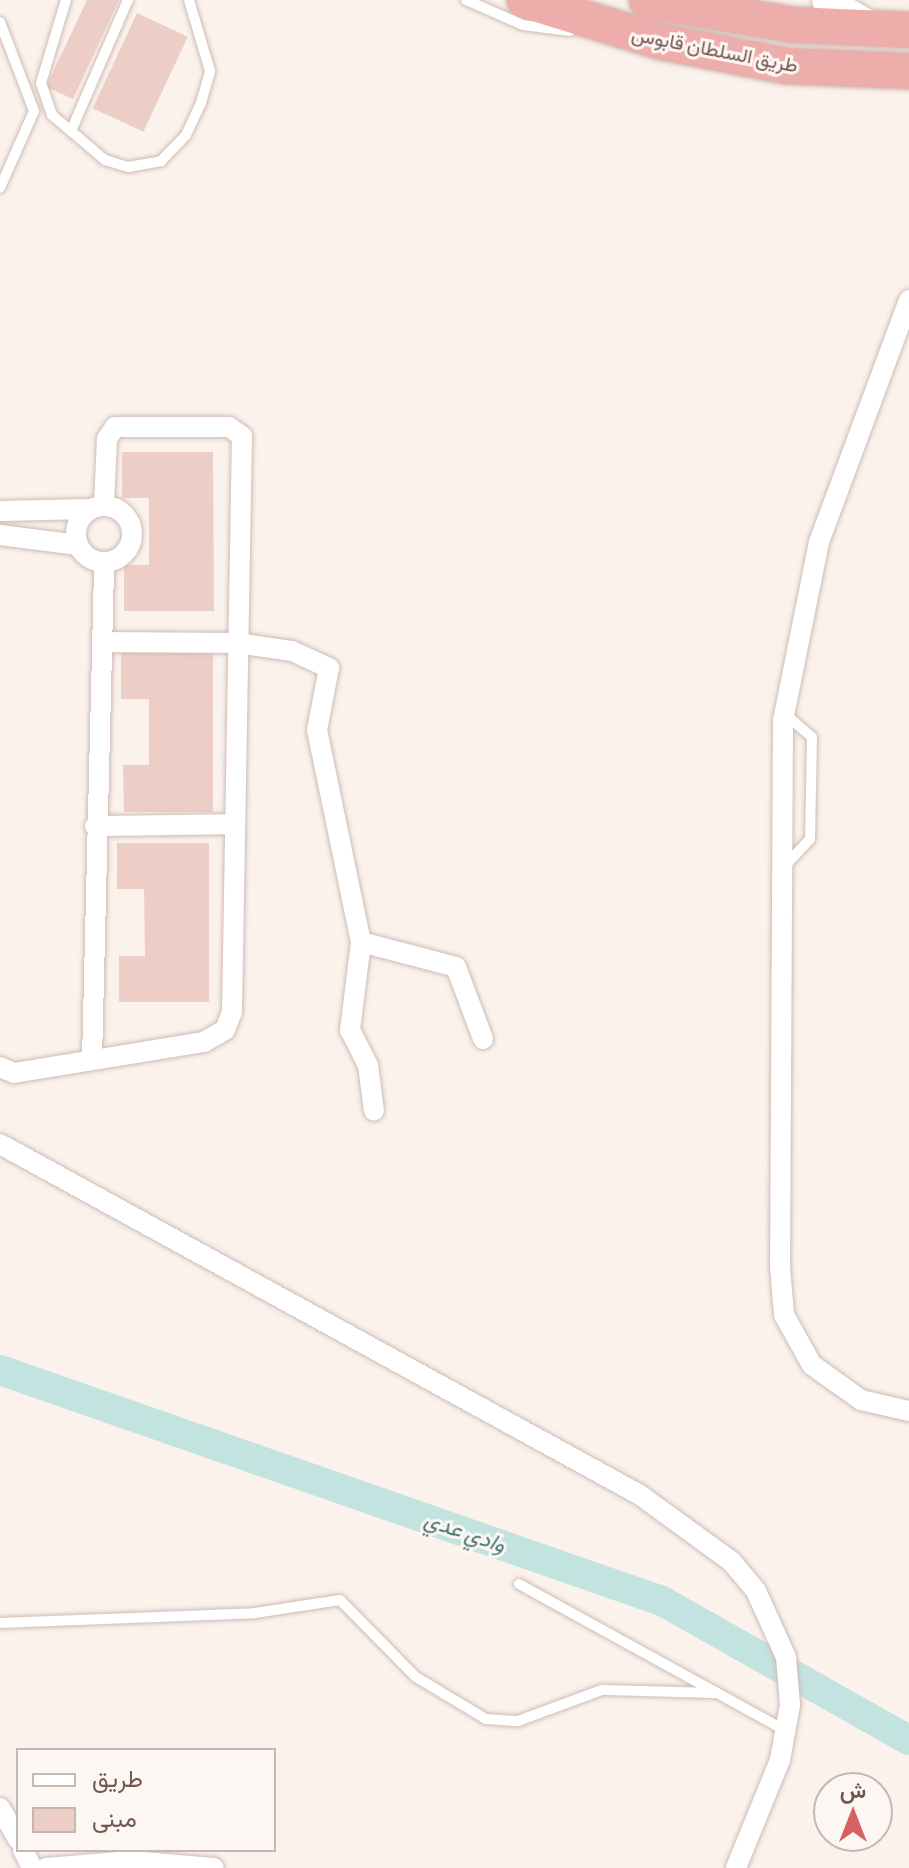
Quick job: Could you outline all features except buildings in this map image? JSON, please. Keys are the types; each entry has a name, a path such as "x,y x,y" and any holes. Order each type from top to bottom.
{"highway":[{"name":"طريق السلطان قابوس","path":"525,0 658,41 787,66 909,71"},
{"name":"طريق السلطان قابوس","path":"647,0 711,12 896,30"}],"street":[{"path":"711,12 755,0"},
{"path":"826,0 896,30"},
{"path":"909,300 819,542 784,713 781,870 784,1315 825,1378 882,1409 909,1411"},
{"path":"0,1067 14,1073 204,1042 225,1030 232,1012 239,431 115,427 107,439 96,507 75,529 78,545"},
{"path":"0,511 96,507 120,510 132,530 125,552 104,562"},
{"path":"0,535 78,545 104,562"},
{"path":"92,1060 95,826 104,562"},
{"path":"102,642 237,643 292,651 329,668 317,730 361,942 350,1030 368,1065 374,1111"},
{"path":"95,826 234,824"},
{"path":"361,942 456,967 483,1039"},
{"path":"0,1144 355,1334 700,1535 731,1561 770,1617 786,1657 786,1731 738,1859 720,1868"},
{"path":"0,1808 16,1836"},
{"path":"46,1868 175,1861 214,1868"}],"lane":[{"path":"66,0 41,83 52,115 105,160 128,167 161,161 175,149 210,71 189,0"},
{"path":"71,131 128,0"},
{"path":"466,0 523,25 658,41"},
{"path":"0,22 34,111 0,188"},
{"path":"781,870 811,829 812,737 784,713"},
{"path":"519,1584 786,1731"},
{"path":"0,1623 255,1613 340,1600 353,1605 416,1677 486,1719 518,1721 602,1690 717,1693"}],"waterway":[{"name":"وادي عدي","path":"0,1370 662,1601 909,1740"}]}
